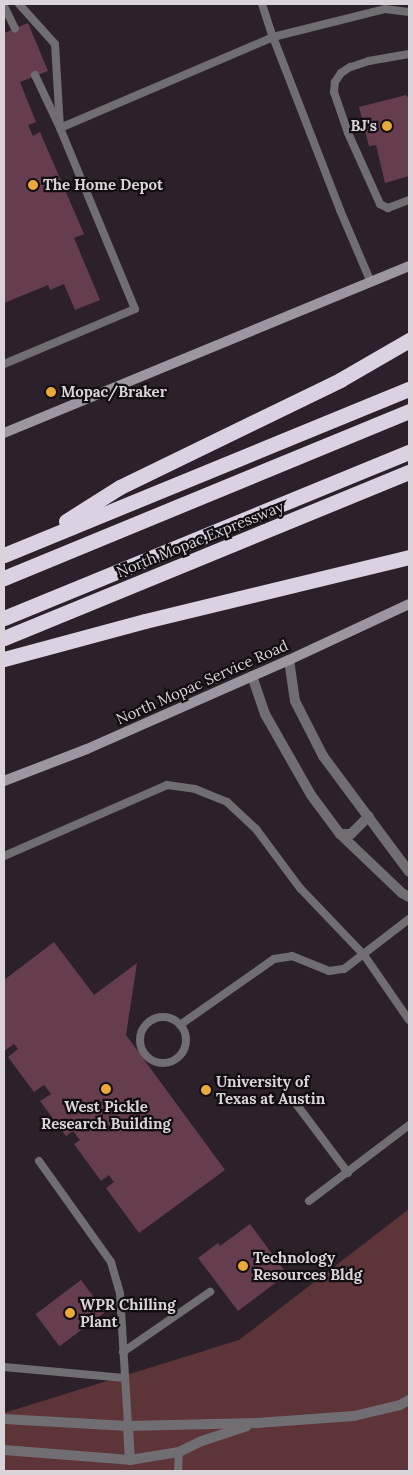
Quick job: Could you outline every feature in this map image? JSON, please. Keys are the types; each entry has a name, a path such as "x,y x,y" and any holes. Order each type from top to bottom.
{"highway":[{"path":"30,544 120,488 340,380 409,340"},
{"path":"4,554 409,389"},
{"path":"4,578 409,411"},
{"path":"4,618 409,452"},
{"name":"North Mopac Expressway","path":"4,638 409,472"},
{"path":"4,659 144,621 409,558"}],"main road":[{"path":"4,433 370,280 409,266"},
{"name":"North Mopac Service Road","path":"4,781 87,749 289,660 409,604"}],"street":[{"path":"289,660 295,701 323,756 409,872"},
{"path":"252,676 265,714 311,795 340,834 402,893 409,897"},
{"path":"340,834 351,834 368,816"},
{"path":"4,1418 128,1426 257,1423 354,1416 400,1405 409,1400"},
{"path":"4,1450 130,1460 179,1452 202,1441 257,1423"},
{"path":"128,1426 130,1460"}],"lane":[{"path":"20,4 55,44 60,128"},
{"path":"262,4 273,38 340,210 370,280"},
{"path":"4,6 15,29"},
{"path":"60,128 273,38 385,9 409,12"},
{"path":"409,54 369,61 350,67 341,73 335,82 334,92 348,133 380,204 388,208 409,200"},
{"path":"4,364 135,309 60,128 35,75"},
{"path":"4,856 167,785 195,789 227,802 256,829 300,888 364,955 409,1020"},
{"path":"180,1025 274,959 292,956 328,971 344,969 409,918"},
{"path":"164,1017 180,1025 185,1033 185,1046 180,1056 171,1062 161,1063 150,1059 141,1046 141,1034 146,1024 157,1018 164,1017"},
{"path":"294,1101 348,1173"},
{"path":"308,1201 348,1173 409,1125"},
{"path":"39,1161 111,1262 120,1294 128,1426"},
{"path":"123,1352 210,1292"},
{"path":"4,1367 124,1378"},
{"path":"178,1471 179,1452"}],"shaded area":[{"path":"409,1209 409,1471 4,1471 4,1413 239,1340"}],"building":[{"name":"The Home Depot","path":"28,23 48,71 20,82 36,122 28,125 33,136 40,132 84,234 74,238 100,300 75,310 64,284 50,290 48,285 4,303 4,33"},
{"name":"BJ's","path":"406,95 409,98 409,176 385,183 376,145 369,146 359,107"},
{"name":"West Pickle Research Building","path":"54,942 94,995 137,963 126,1035 225,1170 139,1233 106,1188 114,1182 109,1175 101,1181 74,1144 80,1140 73,1131 66,1136 40,1101 51,1094 44,1085 34,1092 8,1057 18,1049 14,1044 4,1051 4,980"},
{"name":"Technology Resources Bldg","path":"250,1224 287,1274 238,1311 198,1258 218,1243 220,1246"},
{"name":"WPR Chilling Plant","path":"81,1280 105,1312 60,1346 35,1314"}],"place":[{"name":"BJ's","path":"387,126"},
{"name":"The Home Depot","path":"33,185"},
{"name":"Mopac/Braker","path":"51,392"},
{"name":"West Pickle Research Building","path":"106,1089"},
{"name":"University of Texas at Austin","path":"206,1090"},
{"name":"Technology Resources Bldg","path":"243,1266"},
{"name":"WPR Chilling Plant","path":"70,1313"}]}
